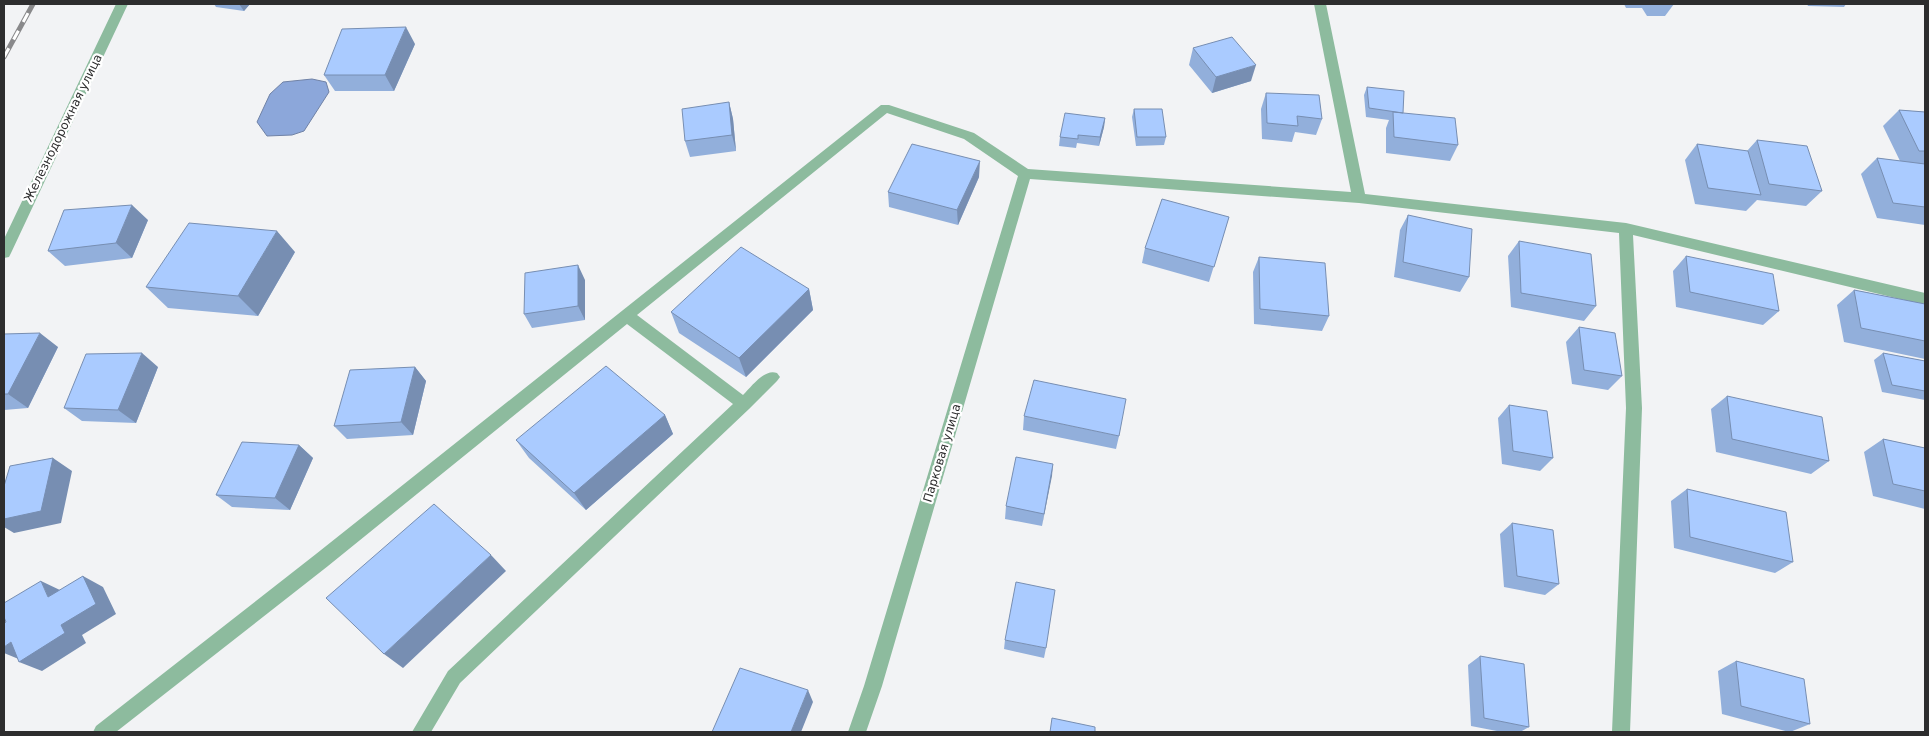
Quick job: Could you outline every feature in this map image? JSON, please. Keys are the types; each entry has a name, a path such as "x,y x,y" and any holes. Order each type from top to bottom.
{"street":[{"name":"Железнодорожная улица","path":"4,253 122,4"},
{"path":"1320,4 1359,198"},
{"path":"102,732 322,560 885,108 969,136 1025,174 1359,198 1626,228 1925,298"},
{"name":"Парковая улица","path":"857,732 873,686 1025,174"},
{"path":"1621,732 1634,408 1626,228"},
{"path":"626,315 744,404"},
{"path":"421,732 454,677 772,377"}],"water":[{"path":"312,79 326,82 329,92 304,131 292,135 267,136 257,122 270,94 283,82"}],"building":[{"path":"406,27 385,75 324,75 342,29"},
{"path":"1232,37 1256,65 1216,77 1193,48"},
{"path":"1367,87 1404,91 1403,113 1369,108"},
{"path":"1266,93 1319,95 1322,119 1297,116 1298,126 1267,123"},
{"path":"729,102 732,135 685,141 682,109"},
{"path":"1134,109 1162,109 1166,137 1137,137"},
{"path":"1899,110 1925,112 1925,151 1919,151"},
{"path":"1393,112 1455,118 1458,145 1394,137"},
{"path":"1065,113 1105,118 1100,137 1078,135 1078,139 1060,137"},
{"path":"1757,140 1807,146 1822,191 1769,184"},
{"path":"912,144 980,161 957,210 888,192"},
{"path":"1697,144 1748,151 1761,195 1708,188"},
{"path":"1877,158 1925,164 1925,207 1893,203"},
{"path":"1162,199 1229,217 1214,267 1145,248"},
{"path":"132,205 116,243 48,251 64,210"},
{"path":"1408,215 1472,229 1469,277 1403,262"},
{"path":"189,223 277,231 238,296 146,287"},
{"path":"1519,241 1591,254 1596,306 1521,293"},
{"path":"741,247 809,289 739,358 671,312"},
{"path":"1686,256 1773,274 1779,311 1690,292"},
{"path":"1259,257 1325,263 1329,316 1260,309"},
{"path":"578,265 578,306 524,314 525,273"},
{"path":"1854,290 1925,304 1925,341 1861,328"},
{"path":"1579,327 1615,333 1622,376 1584,370"},
{"path":"40,333 8,394 4,394 4,334"},
{"path":"142,353 118,410 64,408 86,354"},
{"path":"1883,353 1925,361 1925,391 1892,385"},
{"path":"606,366 665,415 574,493 516,440"},
{"path":"415,367 401,422 334,426 350,370"},
{"path":"1034,380 1126,399 1119,436 1024,416"},
{"path":"1727,396 1822,417 1829,461 1732,439"},
{"path":"1509,405 1547,411 1553,458 1513,451"},
{"path":"1883,439 1925,448 1925,491 1893,484"},
{"path":"242,442 299,445 275,498 216,495"},
{"path":"1016,457 1053,464 1044,514 1006,506"},
{"path":"53,458 41,511 4,519 4,486 10,466"},
{"path":"1687,489 1786,512 1793,562 1690,537"},
{"path":"434,504 491,555 384,654 326,598"},
{"path":"1512,523 1553,530 1559,584 1517,576"},
{"path":"83,576 96,604 61,625 65,633 19,662 11,642 4,647 4,623 6,622 4,603 41,581 48,597"},
{"path":"1016,582 1055,590 1046,648 1005,640"},
{"path":"1480,656 1524,664 1529,727 1484,718"},
{"path":"1736,661 1804,679 1810,724 1741,706"},
{"path":"740,668 808,690 791,732 712,732"},
{"path":"1052,718 1095,727 1095,732 1050,732"}],"railway":[{"path":"4,57 33,4"}]}
